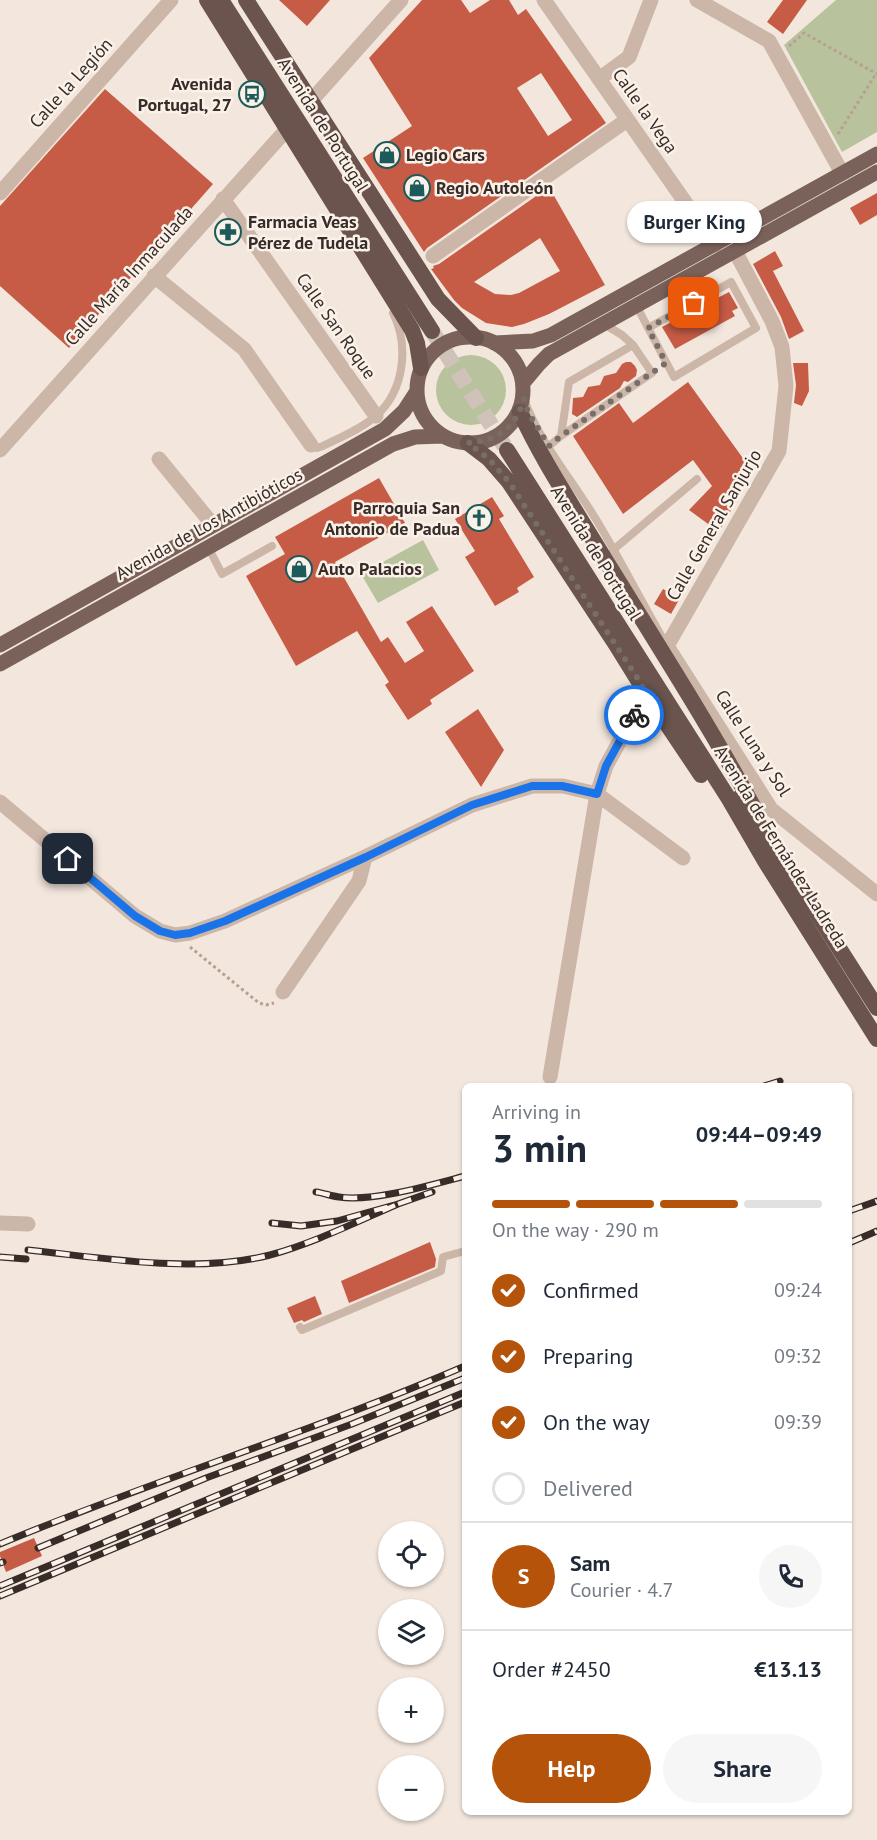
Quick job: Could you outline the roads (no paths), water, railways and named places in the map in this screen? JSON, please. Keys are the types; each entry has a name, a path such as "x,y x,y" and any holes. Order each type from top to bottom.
{"highway":[{"path":"207,0 412,330 417,343 421,368"},
{"name":"Avenida de Portugal","path":"221,0 436,329 234,0"},
{"path":"246,0 438,299 476,338"},
{"path":"522,406 539,451 719,743 771,855"},
{"path":"468,443 489,459 509,482 715,795 771,855"},
{"name":"Avenida de Portugal","path":"511,448 654,670"},
{"name":"Avenida de Fernández Ladreda","path":"654,670 748,809 771,855 877,1039"},
{"name":"Avenida de Fernández Ladreda","path":"771,855 877,1008"}],"main road":[{"path":"494,343 512,358 523,383 522,406 515,421 502,433 480,442 468,443 443,436 432,428 424,417 418,404 417,391 421,368 438,348 450,341 463,338 476,338 494,343 533,341 551,335 877,154"},
{"path":"523,383 549,354 877,172"},
{"name":"Avenida de Los Antibióticos","path":"0,645 385,429 404,411 417,391"},
{"name":"Avenida de Los Antibióticos","path":"0,664 393,444 415,437 443,436"}],"street":[{"name":"Calle la Legión","path":"0,193 171,0"},
{"path":"311,101 401,0"},
{"name":"Calle la Vega","path":"544,0 715,245"},
{"path":"598,79 629,57 651,0"},
{"path":"697,0 769,41 842,173"},
{"path":"434,256 627,120"},
{"name":"Calle María Inmaculada","path":"0,450 288,128"},
{"name":"Calle San Roque","path":"223,199 376,416"},
{"name":"Calle General Sanjurjo","path":"667,646 779,452 786,386 782,347 772,321 735,251"},
{"path":"154,276 244,349 311,445"},
{"path":"159,459 213,525"},
{"name":"Calle Luna y Sol","path":"667,646 771,809 877,894"},
{"path":"550,1082 597,794 606,766 646,693"},
{"path":"0,802 135,916 160,931 175,935 190,933 225,921 366,857 472,805 532,786 562,786 597,794 682,858"},
{"path":"283,992 359,881 366,857"},
{"path":"0,1223 28,1224"}],"lane":[{"path":"299,146 302,165 389,305 401,334 402,357 398,380 392,394 376,416 323,446 317,448 311,445"},
{"path":"636,305 666,363 674,377 756,328 731,282 648,328"},
{"path":"604,324 633,345 652,373"},
{"path":"561,436 569,382 633,345"},
{"path":"549,446 666,363"},
{"path":"522,406 598,522 667,646"},
{"path":"613,550 697,479"},
{"path":"208,547 222,574 272,546"},
{"path":"625,572 631,602"},
{"path":"300,1327 302,1330 441,1271 443,1257 462,1252"}],"tunnel":[{"path":"432,331 507,450"}],"railway":[{"path":"774,1083 780,1081"},
{"path":"316,1192 339,1197 368,1197 402,1192 462,1177"},
{"path":"398,1204 432,1192"},
{"path":"852,1210 877,1201"},
{"path":"28,1250 150,1263 241,1261 270,1255 303,1244 398,1204 337,1221 301,1226 272,1223"},
{"path":"852,1242 877,1231"},
{"path":"0,1257 26,1259"},
{"path":"0,1544 116,1498 349,1413 462,1367"},
{"path":"38,1548 206,1478 352,1424 462,1379"},
{"path":"0,1586 462,1393"},
{"path":"0,1596 462,1403"}],"place":[{"name":"Avenida Portugal, 27","path":"252,94"},
{"name":"Legio Cars","path":"387,155"},
{"name":"Regio Autoleón","path":"417,188"},
{"name":"Farmacia Veas Pérez de Tudela","path":"228,232"},
{"name":"Burger King","path":"694,303"},
{"name":"Parroquia San Antonio de Padua","path":"479,518"},
{"name":"Auto Palacios","path":"299,569"}]}
